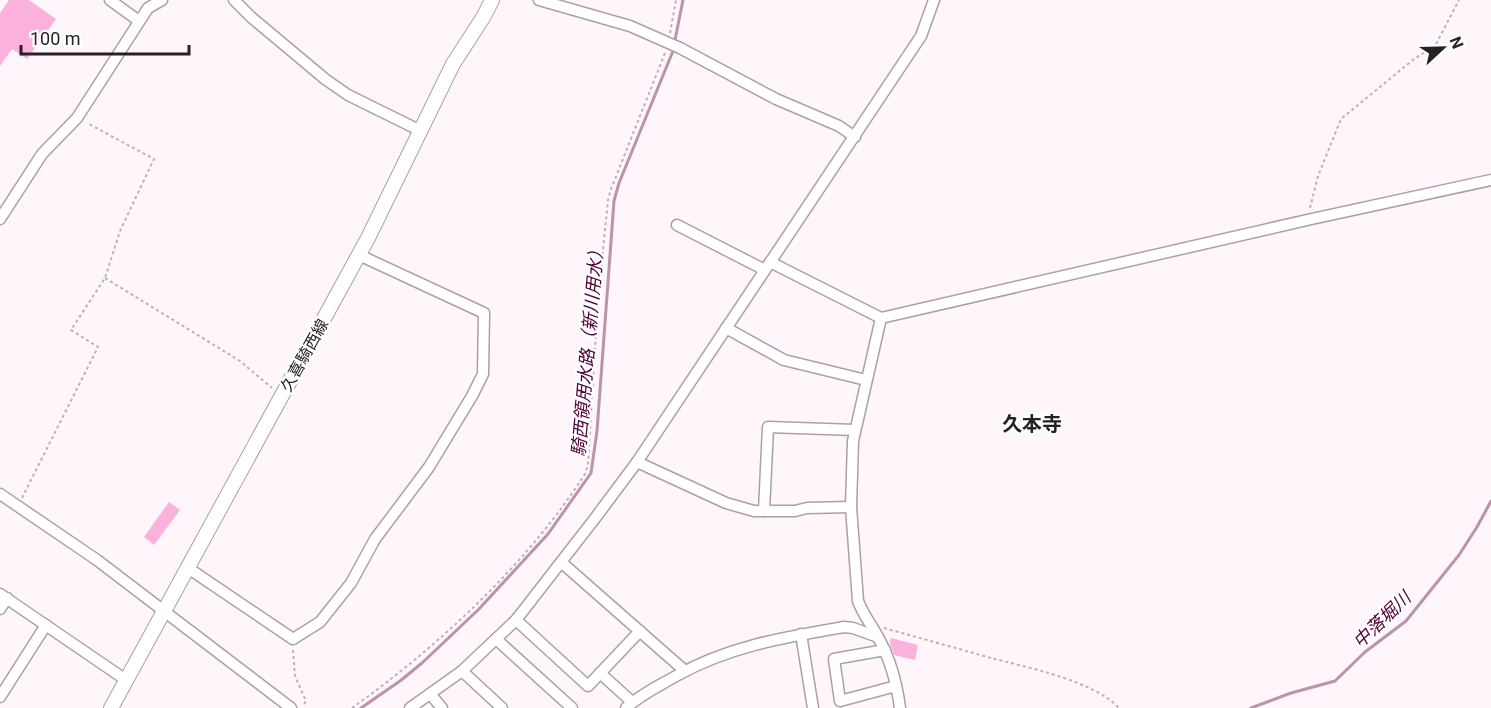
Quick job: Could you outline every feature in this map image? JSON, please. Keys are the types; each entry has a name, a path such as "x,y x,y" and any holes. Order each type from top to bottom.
{"main road":[{"name":"久喜騎西線","path":"111,708 359,255 453,64 492,0"}],"street":[{"path":"110,0 139,21"},
{"path":"0,219 42,154 76,118 148,8 162,0"},
{"path":"234,0 325,79 348,95 421,131"},
{"path":"539,0 630,26 776,99 839,126 855,137"},
{"path":"410,708 462,671 516,620 637,462 921,36 934,0"},
{"path":"677,225 881,318 1491,180"},
{"path":"188,568 293,639 320,622 351,583 375,539 429,467 472,396 483,374 484,313 359,255"},
{"path":"881,318 853,441 851,507 858,601 862,614 885,650 900,708"},
{"path":"726,328 784,360 866,380"},
{"path":"764,511 768,427 855,430"},
{"path":"637,462 726,503 754,511 795,512 807,508 851,507"},
{"path":"0,494 97,560 291,708"},
{"path":"561,562 685,670"},
{"path":"0,609 3,596 126,680"},
{"path":"516,620 588,686 640,631"},
{"path":"0,697 46,625"},
{"path":"600,673 629,705 656,686 685,670 735,649 801,634 853,627 878,637"},
{"path":"801,634 813,708"},
{"path":"496,639 572,708"},
{"path":"885,650 834,659 840,700 896,686"},
{"path":"462,671 502,708"},
{"path":"431,695 442,708"}],"path":[{"path":"352,708 396,677 453,626 511,568 545,530 585,474 588,465 598,300 608,200 668,43 676,0"},
{"path":"1307,220 1318,176 1341,119 1414,59 1435,46 1459,0"},
{"path":"18,505 98,347 71,330 105,278 120,231 154,159 76,118"},
{"path":"105,278 240,361 281,396"},
{"path":"869,624 1048,674 1088,688 1119,708"},
{"path":"293,639 292,658 295,676 306,701 303,706"}],"building":[{"path":"9,0 29,0 56,19 27,59 12,49 0,66 0,13"},
{"path":"169,502 180,510 154,545 144,537"},
{"path":"891,638 918,645 915,660 894,655 890,643"}],"waterway":[{"name":"騎西領用水路（新川用水）","path":"675,40 683,0"},
{"name":"騎西領用水路（新川用水）","path":"361,708 422,663 479,609 548,534 591,473 597,431 614,201 619,183 673,51"},
{"name":"中落堀川","path":"1251,708 1291,693 1335,681 1365,652 1406,621 1459,555 1491,501"}],"district":[{"name":"久本寺","path":"1032,424"}]}
